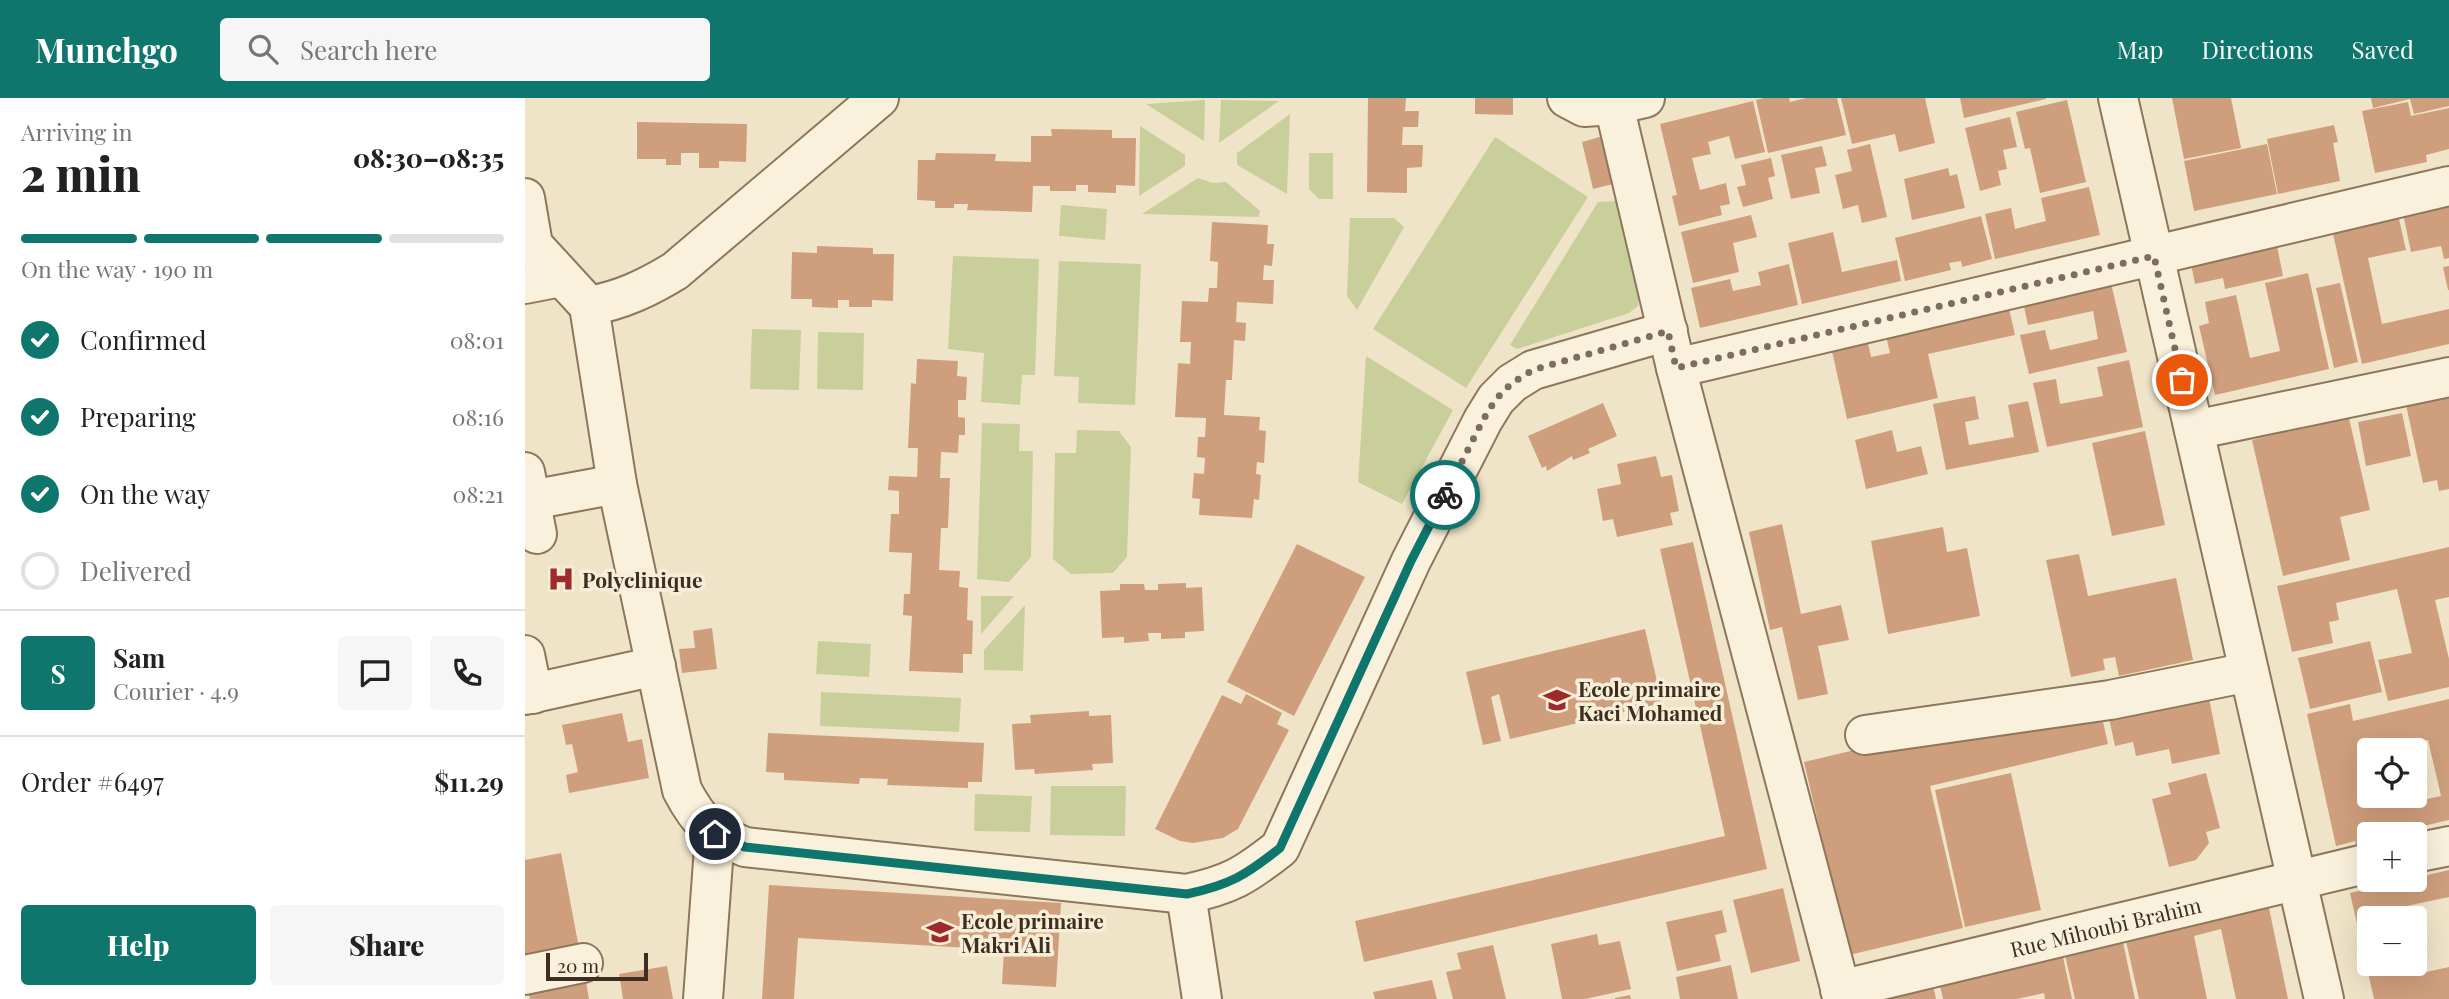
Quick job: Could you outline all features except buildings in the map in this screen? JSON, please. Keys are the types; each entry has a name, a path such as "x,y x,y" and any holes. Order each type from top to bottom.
{"street":[{"path":"525,198 543,281 589,306 614,302 675,271 879,98"},
{"path":"1567,98 1584,107 1629,101 1676,368 1842,994"},
{"path":"2119,98 2324,999"},
{"path":"1676,368 2449,186"},
{"path":"589,306 617,484 682,790 695,814 715,834 745,847 1187,894 1220,886 1248,874 1280,848 1411,561 1496,399 1512,383 1533,370 1668,331"},
{"path":"2194,430 2449,377"},
{"path":"531,502 617,484"},
{"path":"525,655 529,694 656,666"},
{"path":"1865,735 2110,700 2249,672"},
{"path":"703,999 715,834"},
{"path":"2427,851 2449,846"},
{"name":"Rue Mihoubi Brahim","path":"1842,994 2357,866"},
{"path":"1187,894 1202,999"},
{"path":"525,975 583,964"}],"green space":[{"path":"1205,100 1204,141 1146,104"},
{"path":"1222,100 1279,101 1219,143"},
{"path":"1290,114 1287,194 1237,165 1237,153"},
{"path":"1140,126 1185,155 1185,166 1139,196"},
{"path":"1495,137 1588,197 1466,388 1373,329"},
{"path":"1309,153 1333,153 1333,199 1319,199 1309,189"},
{"path":"1198,178 1213,183 1226,182 1260,211 1259,217 1142,214"},
{"path":"1617,201 1639,296 1638,306 1629,313 1517,349 1510,345 1598,202"},
{"path":"1061,205 1107,209 1105,240 1059,236"},
{"path":"1350,218 1394,218 1404,227 1357,310 1347,296"},
{"path":"953,256 1039,259 1035,375 1022,375 1020,405 981,402 984,353 948,349"},
{"path":"1059,261 1141,264 1135,405 1078,403 1079,377 1054,376"},
{"path":"752,329 801,330 799,390 750,389"},
{"path":"818,332 864,333 863,390 817,389"},
{"path":"1366,356 1453,410 1402,504 1358,482"},
{"path":"982,423 1020,424 1019,451 1033,451 1031,557 1009,582 977,579"},
{"path":"1077,430 1119,431 1131,447 1127,557 1113,573 1071,574 1053,559 1055,453 1076,453"},
{"path":"981,596 1014,596 981,634"},
{"path":"1025,605 1023,671 984,670 984,650"},
{"path":"818,641 871,644 869,677 816,674"},
{"path":"821,692 961,698 959,732 820,726"},
{"path":"1051,786 1126,786 1125,836 1050,835"},
{"path":"975,794 1032,796 1030,832 974,831"}],"way so far":[{"path":"1445,495 1483,420 1496,399 1512,383 1533,370 1668,331 1676,368 2154,256 2182,380"}],"place":[{"name":"Polyclinique","path":"561,579"},
{"name":"Ecole primaire Kaci Mohamed","path":"1557,700"},
{"name":"Ecole primaire Makri Ali","path":"940,932"}],"route":[{"path":"715,834 745,847 1187,894 1212,889 1248,874 1280,848 1411,561 1445,495"}]}
